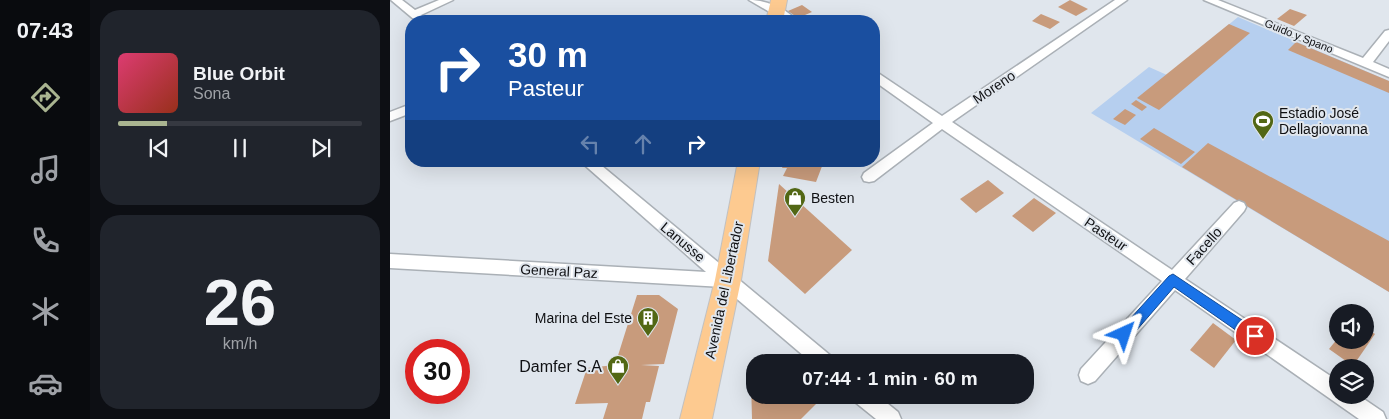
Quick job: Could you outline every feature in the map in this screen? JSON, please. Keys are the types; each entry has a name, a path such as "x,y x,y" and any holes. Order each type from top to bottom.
{"main road":[{"name":"Avenida del Libertador","path":"696,419 728,280 748,167"}],"street":[{"path":"396,0 414,14 448,0"},
{"path":"754,0 777,11"},
{"name":"Moreno","path":"868,177 943,122 1122,0"},
{"name":"Guido y Spano","path":"1209,0 1389,73"},
{"path":"1366,63 1389,33"},
{"name":"Pasteur","path":"880,80 1329,386"},
{"path":"390,117 405,111"},
{"name":"Lanusse","path":"594,167 815,354"},
{"name":"Facello","path":"1088,375 1240,207"},
{"name":"General Paz","path":"390,261 728,280"},
{"path":"872,404 890,419"},
{"path":"1355,404 1376,419"}],"shaded area":[{"name":"Estadio José Dellagiovanna","path":"1238,17 1389,81 1389,292 1091,113 1149,67 1167,75"}],"building":[{"path":"1070,0 1088,9 1076,16 1058,7"},
{"path":"802,5 812,12 805,15 794,15 788,11"},
{"path":"1290,9 1307,15 1294,26 1277,19"},
{"path":"1041,14 1060,22 1050,29 1032,21"},
{"path":"1229,24 1250,33 1159,110 1137,98"},
{"path":"1296,42 1389,81 1389,93 1288,50"},
{"path":"1136,100 1147,107 1142,111 1131,104"},
{"path":"1125,109 1136,115 1125,125 1113,119"},
{"path":"1154,128 1195,152 1181,164 1140,139"},
{"path":"1208,143 1389,241 1389,292 1182,167"},
{"path":"822,167 816,182 783,176 787,168 782,168"},
{"path":"988,180 1004,193 976,213 960,199"},
{"name":"Besten","path":"779,184 852,250 805,294 768,261"},
{"path":"1034,198 1056,213 1033,232 1012,216"},
{"path":"637,295 659,295 678,309 664,364 641,365 659,366 650,402 646,402 642,419 603,419 608,403 575,404 587,368 615,365"},
{"path":"1213,323 1236,340 1214,368 1190,350"},
{"path":"1329,349 1365,349 1358,359 1343,359"},
{"path":"752,404 816,404 801,419 752,419"}],"place":[{"name":"Estadio José Dellagiovanna","path":"1263,140"},
{"name":"Besten","path":"795,217"},
{"name":"Marina del Este","path":"648,337"},
{"name":"Damfer S.A","path":"618,385"}],"route":[{"path":"1124,334 1173,280 1255,336"}]}
